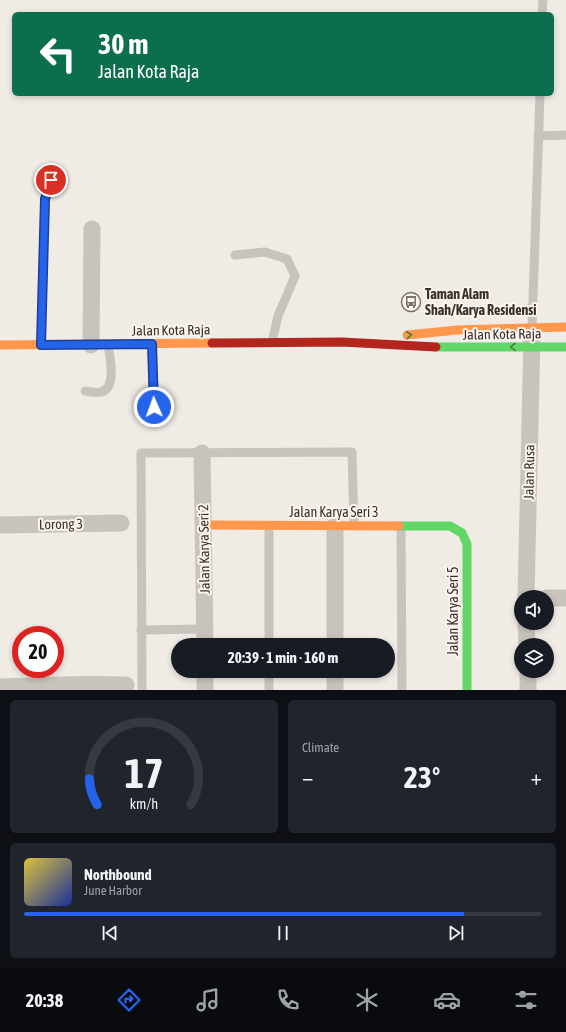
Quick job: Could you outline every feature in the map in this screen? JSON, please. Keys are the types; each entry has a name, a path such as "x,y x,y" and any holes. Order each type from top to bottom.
{"main road":[{"name":"Jalan Kota Raja","path":"342,342 457,330 566,327"},
{"name":"Jalan Kota Raja","path":"0,345 342,342 455,348 566,347"},
{"name":"Jalan Karya Seri 3","path":"203,525 450,526 462,533"},
{"name":"Jalan Karya Seri 5","path":"462,533 467,544 467,690"}],"street":[{"path":"91,345 92,229"},
{"name":"Jalan Rusa","path":"526,590 532,328"},
{"name":"Jalan Karya Seri 2","path":"202,453 204,637"},
{"name":"Lorong 3","path":"0,525 121,524"},
{"path":"335,526 335,638"},
{"path":"554,598 566,598"},
{"path":"205,678 205,690"},
{"path":"335,678 335,690"},
{"path":"528,678 528,690"},
{"path":"0,687 47,688 85,683 134,687"}],"lane":[{"path":"542,12 543,0"},
{"path":"532,328 540,96"},
{"path":"538,136 566,135"},
{"path":"41,345 45,199 51,180"},
{"path":"235,255 265,252 287,259 295,276 278,316 272,342"},
{"path":"148,414 154,407 152,344"},
{"path":"85,391 102,392 107,388 111,379 108,345"},
{"path":"134,687 141,630 141,453 352,452 354,526"},
{"path":"269,526 269,638"},
{"path":"401,526 402,690"},
{"path":"141,630 204,637"},
{"path":"269,678 269,690"}],"traffic: fast":[{"path":"436,347 566,347"},
{"path":"399,526 450,526 462,533 467,544 467,690"}],"traffic: slow":[{"path":"407,335 457,330 566,327"},
{"path":"0,345 212,343"},
{"path":"203,525 399,526"}],"traffic: jam":[{"path":"212,343 342,342 436,347"}],"place":[{"name":"Taman Alam Shah/Karya Residensi","path":"411,302"}],"route":[{"path":"51,180 45,199 41,345 152,344 154,407"}]}
